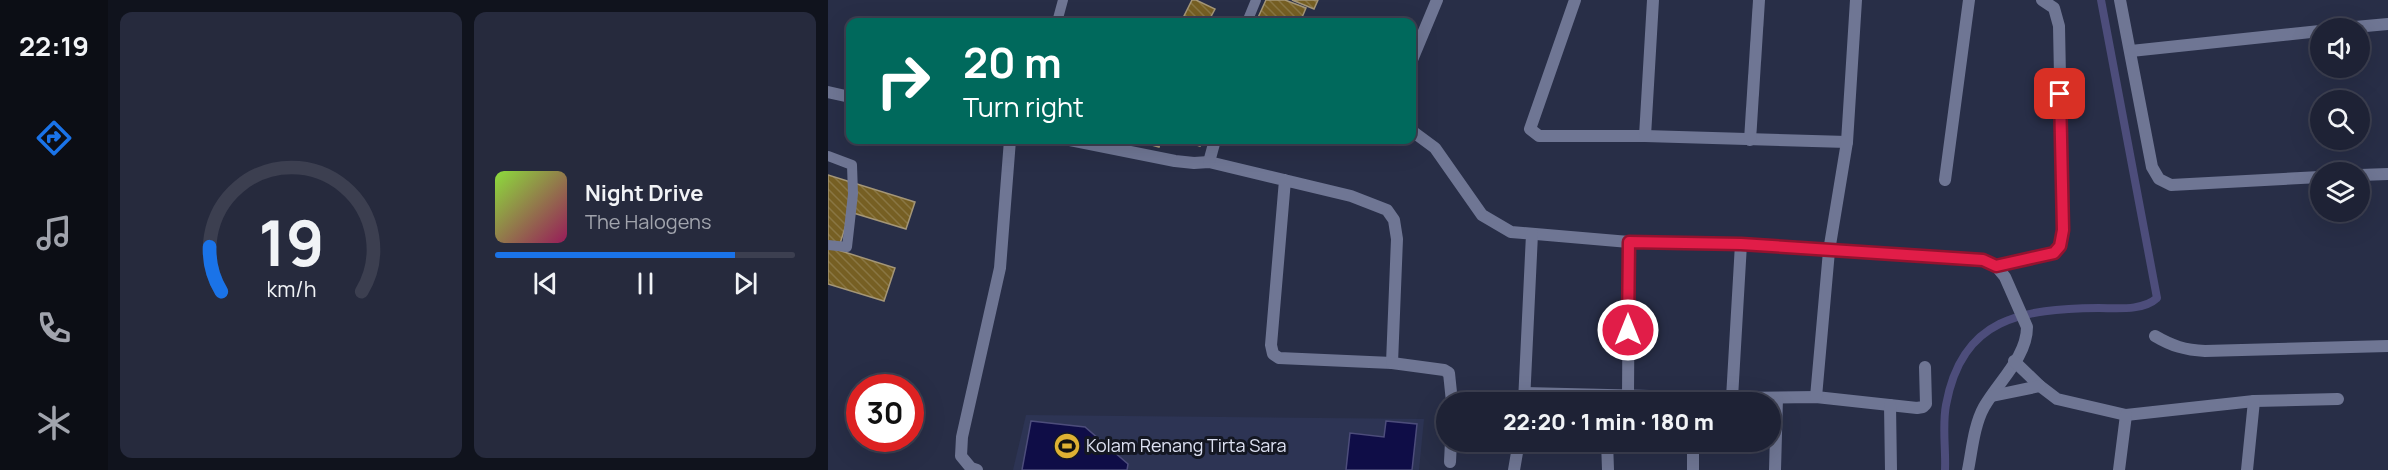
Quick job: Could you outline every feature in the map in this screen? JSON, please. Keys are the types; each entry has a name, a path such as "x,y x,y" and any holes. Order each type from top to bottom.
{"street":[{"path":"1416,50 1437,0"},
{"path":"1575,0 1530,129 1539,136 1645,136 1847,142"},
{"path":"1645,136 1653,0"},
{"path":"1750,140 1759,0"},
{"path":"1816,396 1830,251 1847,142 1856,0"},
{"path":"1945,180 1969,0"},
{"path":"1996,266 2054,253 2060,246 2062,238 2059,26 2054,8 2042,0"},
{"path":"2120,0 2132,51 2152,168 2159,179 2171,186 2310,178"},
{"path":"2370,26 2388,24"},
{"path":"2132,51 2310,32"},
{"path":"828,92 846,95"},
{"path":"1416,134 1435,148 1482,215 1511,232 1629,242 1741,244 1983,260 1996,266 2005,277 2027,327 2023,348 1983,408 1968,470"},
{"path":"977,470 961,456 962,437 1000,268 1010,144"},
{"path":"1091,144 1194,163 1209,162 1351,196 1387,210 1394,220 1397,239 1392,363"},
{"path":"1209,162 1214,144"},
{"path":"2370,175 2388,174"},
{"path":"1285,180 1271,345 1274,354 1279,358 1392,363 1444,369 1449,373 1451,392"},
{"path":"1525,392 1532,234"},
{"path":"1628,392 1629,242"},
{"path":"1732,392 1741,244"},
{"path":"2155,336 2184,350 2205,351 2388,346"},
{"path":"2014,360 2057,399 2126,415 2254,401 2338,399"},
{"path":"1781,398 1816,396 1917,408 1926,404 1925,367"},
{"path":"1992,396 2040,386"},
{"path":"2247,470 2254,401"},
{"path":"1890,405 1891,470"},
{"path":"2119,470 2126,415"},
{"path":"1450,452 1450,462"},
{"path":"1514,470 1517,452"},
{"path":"1607,452 1608,470"},
{"path":"1693,452 1693,470"},
{"path":"1775,470 1776,452"}],"lane":[{"path":"1058,18 1063,0"},
{"path":"1249,18 1256,0"},
{"path":"828,156 852,165 853,195 847,247 828,245"}],"shaded area":[{"path":"1026,415 1424,419 1419,470 1013,470"},
{"name":"Kolam Renang Tirta Sara","path":"1031,421 1085,427 1128,464 1127,470 1022,470"},
{"path":"1386,421 1417,424 1412,470 1346,470 1350,433 1384,437"}],"building":[{"path":"1192,0 1215,9 1210,18 1183,18"},
{"path":"1266,0 1285,0 1306,8 1302,18 1258,18"},
{"path":"1292,0 1318,0 1314,9"},
{"path":"828,175 915,202 906,229 850,212 838,250 895,268 884,301 828,284"}],"waterway":[{"path":"1945,470 1946,405 1954,376 1966,353 1981,336 2000,324 2021,316 2045,311 2137,307 2157,298 2101,0"}],"place":[{"name":"Kolam Renang Tirta Sara","path":"1067,446"}],"route":[{"path":"1628,330 1629,242 1741,244 1983,260 1996,266 2054,253 2060,246 2063,230 2060,94"}]}
